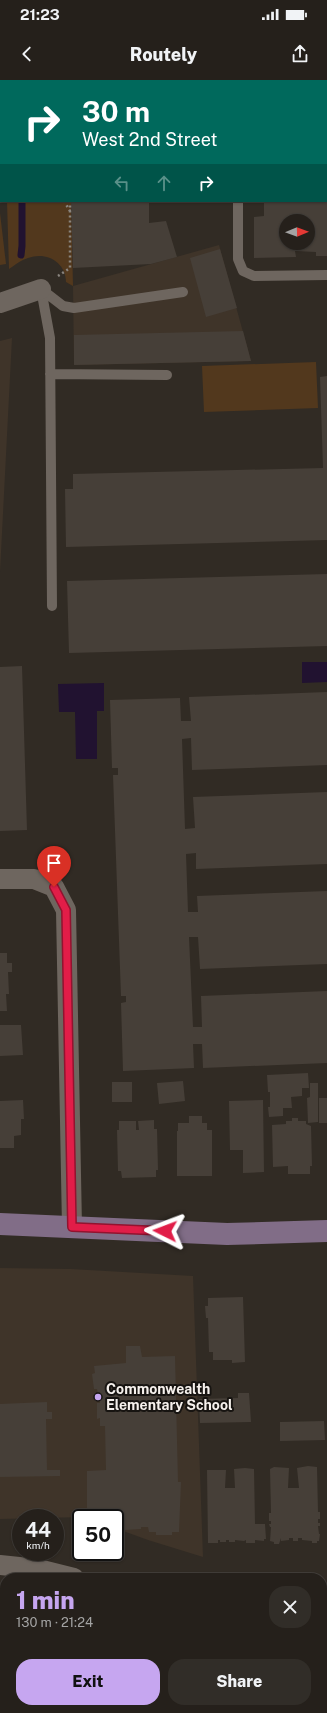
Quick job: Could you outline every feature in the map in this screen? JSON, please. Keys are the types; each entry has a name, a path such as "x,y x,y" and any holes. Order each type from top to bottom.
{"main road":[{"path":"0,1224 227,1234 327,1231"}],"street":[{"path":"0,303 41,289"},
{"path":"0,879 34,879 54,887 66,910 72,1227"},
{"path":"0,1564 38,1569 54,1573"}],"lane":[{"path":"238,202 238,259 243,271 254,276 327,275"},
{"path":"41,289 63,306 74,308 183,292"},
{"path":"41,289 50,338 52,606"},
{"path":"50,374 167,375"}],"path":[{"path":"65,202 70,212"},
{"path":"65,271 70,268 70,202"}],"shaded area":[{"path":"7,202 71,202 73,286 66,282 63,269 59,264 48,257 35,256 28,258 20,261 9,269"},
{"path":"0,213 6,264 0,265"},
{"path":"219,245 251,361 74,365 73,286"},
{"path":"12,338 0,572 0,341"},
{"path":"316,362 318,408 204,412 202,366"},
{"path":"302,662 327,662 327,682 302,683"},
{"path":"104,683 104,711 97,711 97,759 76,759 75,712 59,712 58,684"},
{"name":"Commonwealth Elementary School","path":"0,1268 71,1269 193,1276 203,1557 124,1531 124,1509 72,1509 72,1517 64,1517 64,1509 12,1509 12,1519 0,1519"}],"building":[{"path":"71,202 149,202 149,223 166,221 177,257 151,264 73,268"},
{"path":"264,202 327,202 327,256 316,256 316,252 295,251 296,257 254,258 254,217 264,216"},
{"path":"220,249 237,308 206,317 190,258"},
{"path":"243,331 251,361 74,365 74,335"},
{"path":"327,376 327,540 66,547 65,489 73,489 73,474 323,468 320,377"},
{"path":"327,574 327,646 69,653 67,581"},
{"path":"22,666 27,830 0,831 0,667"},
{"path":"327,692 327,765 192,770 191,738 182,739 185,829 195,828 193,797 327,792 327,864 196,869 196,853 186,854 188,912 198,912 197,896 327,891 327,964 200,969 198,937 189,937 193,1027 202,1027 201,996 327,991 327,1063 203,1068 202,1044 193,1044 194,1068 123,1071 121,1003 126,1002 126,996 121,996 113,775 118,775 118,768 112,768 110,700 180,698 181,721 191,721 189,697"},
{"path":"0,953 7,953 7,963 12,963 12,972 8,972 9,994 6,994 7,1011 0,1011"},
{"path":"0,1025 21,1025 23,1055 0,1056"},
{"path":"308,1073 309,1088 302,1088 302,1096 291,1097 292,1108 283,1108 283,1116 269,1117 268,1107 270,1107 270,1092 268,1092 267,1075"},
{"path":"183,1081 185,1101 159,1104 157,1083"},
{"path":"112,1082 132,1082 132,1102 112,1102"},
{"path":"310,1083 318,1083 318,1122 308,1123 307,1098 310,1097"},
{"path":"319,1098 327,1098 327,1123 319,1123"},
{"path":"23,1100 24,1119 21,1119 21,1135 14,1136 14,1148 0,1148 0,1101"},
{"path":"263,1100 264,1172 243,1173 243,1150 230,1150 229,1101"},
{"path":"189,1116 202,1116 202,1123 207,1123 207,1130 212,1130 212,1176 177,1176 178,1123 189,1123"},
{"path":"292,1118 298,1118 298,1121 306,1121 306,1124 311,1126 312,1166 310,1166 310,1174 288,1174 288,1166 273,1167 272,1125 286,1124 286,1121 292,1121"},
{"path":"154,1120 154,1129 157,1129 158,1170 156,1170 156,1177 122,1178 121,1171 118,1171 117,1130 119,1130 119,1121 136,1121 136,1130 139,1130 138,1121"},
{"path":"243,1297 245,1362 232,1363 232,1360 213,1360 213,1352 209,1352 208,1318 206,1318 205,1306 208,1306 208,1298"},
{"path":"126,1346 140,1346 142,1357 175,1356 178,1482 181,1482 179,1532 172,1532 172,1535 156,1535 156,1532 149,1532 148,1527 125,1530 124,1509 87,1509 87,1471 106,1470 105,1426 100,1426 100,1418 97,1419 97,1403 100,1403 97,1389 94,1389 92,1374 95,1373 94,1366 126,1363"},
{"path":"238,1393 249,1393 251,1422 200,1423 199,1399 238,1398"},
{"path":"47,1402 47,1412 52,1412 52,1419 46,1419 47,1470 60,1470 60,1476 0,1477 0,1404"},
{"path":"324,1421 325,1440 280,1441 280,1422"},
{"path":"308,1466 317,1467 318,1512 320,1512 320,1519 318,1519 318,1523 320,1523 320,1526 318,1526 320,1534 319,1541 317,1541 317,1543 312,1543 312,1541 302,1540 302,1538 298,1538 298,1541 293,1541 293,1538 289,1538 289,1540 281,1541 281,1538 279,1544 274,1544 274,1542 270,1541 271,1527 269,1524 271,1524 271,1521 269,1521 269,1513 271,1513 270,1469 274,1467 289,1468 288,1488 299,1488 297,1468"},
{"path":"234,1469 254,1469 255,1524 265,1524 266,1539 264,1539 264,1541 255,1540 255,1543 246,1543 246,1540 235,1540 235,1542 229,1542 229,1540 226,1540 226,1542 220,1542 220,1540 218,1540 218,1543 208,1543 207,1470 226,1470 225,1488 235,1488"}],"waterway":[{"path":"21,255 22,202"}],"place":[{"name":"Commonwealth Elementary School","path":"98,1397"}],"route":[{"path":"54,887 66,910 72,1227 165,1231"}]}
